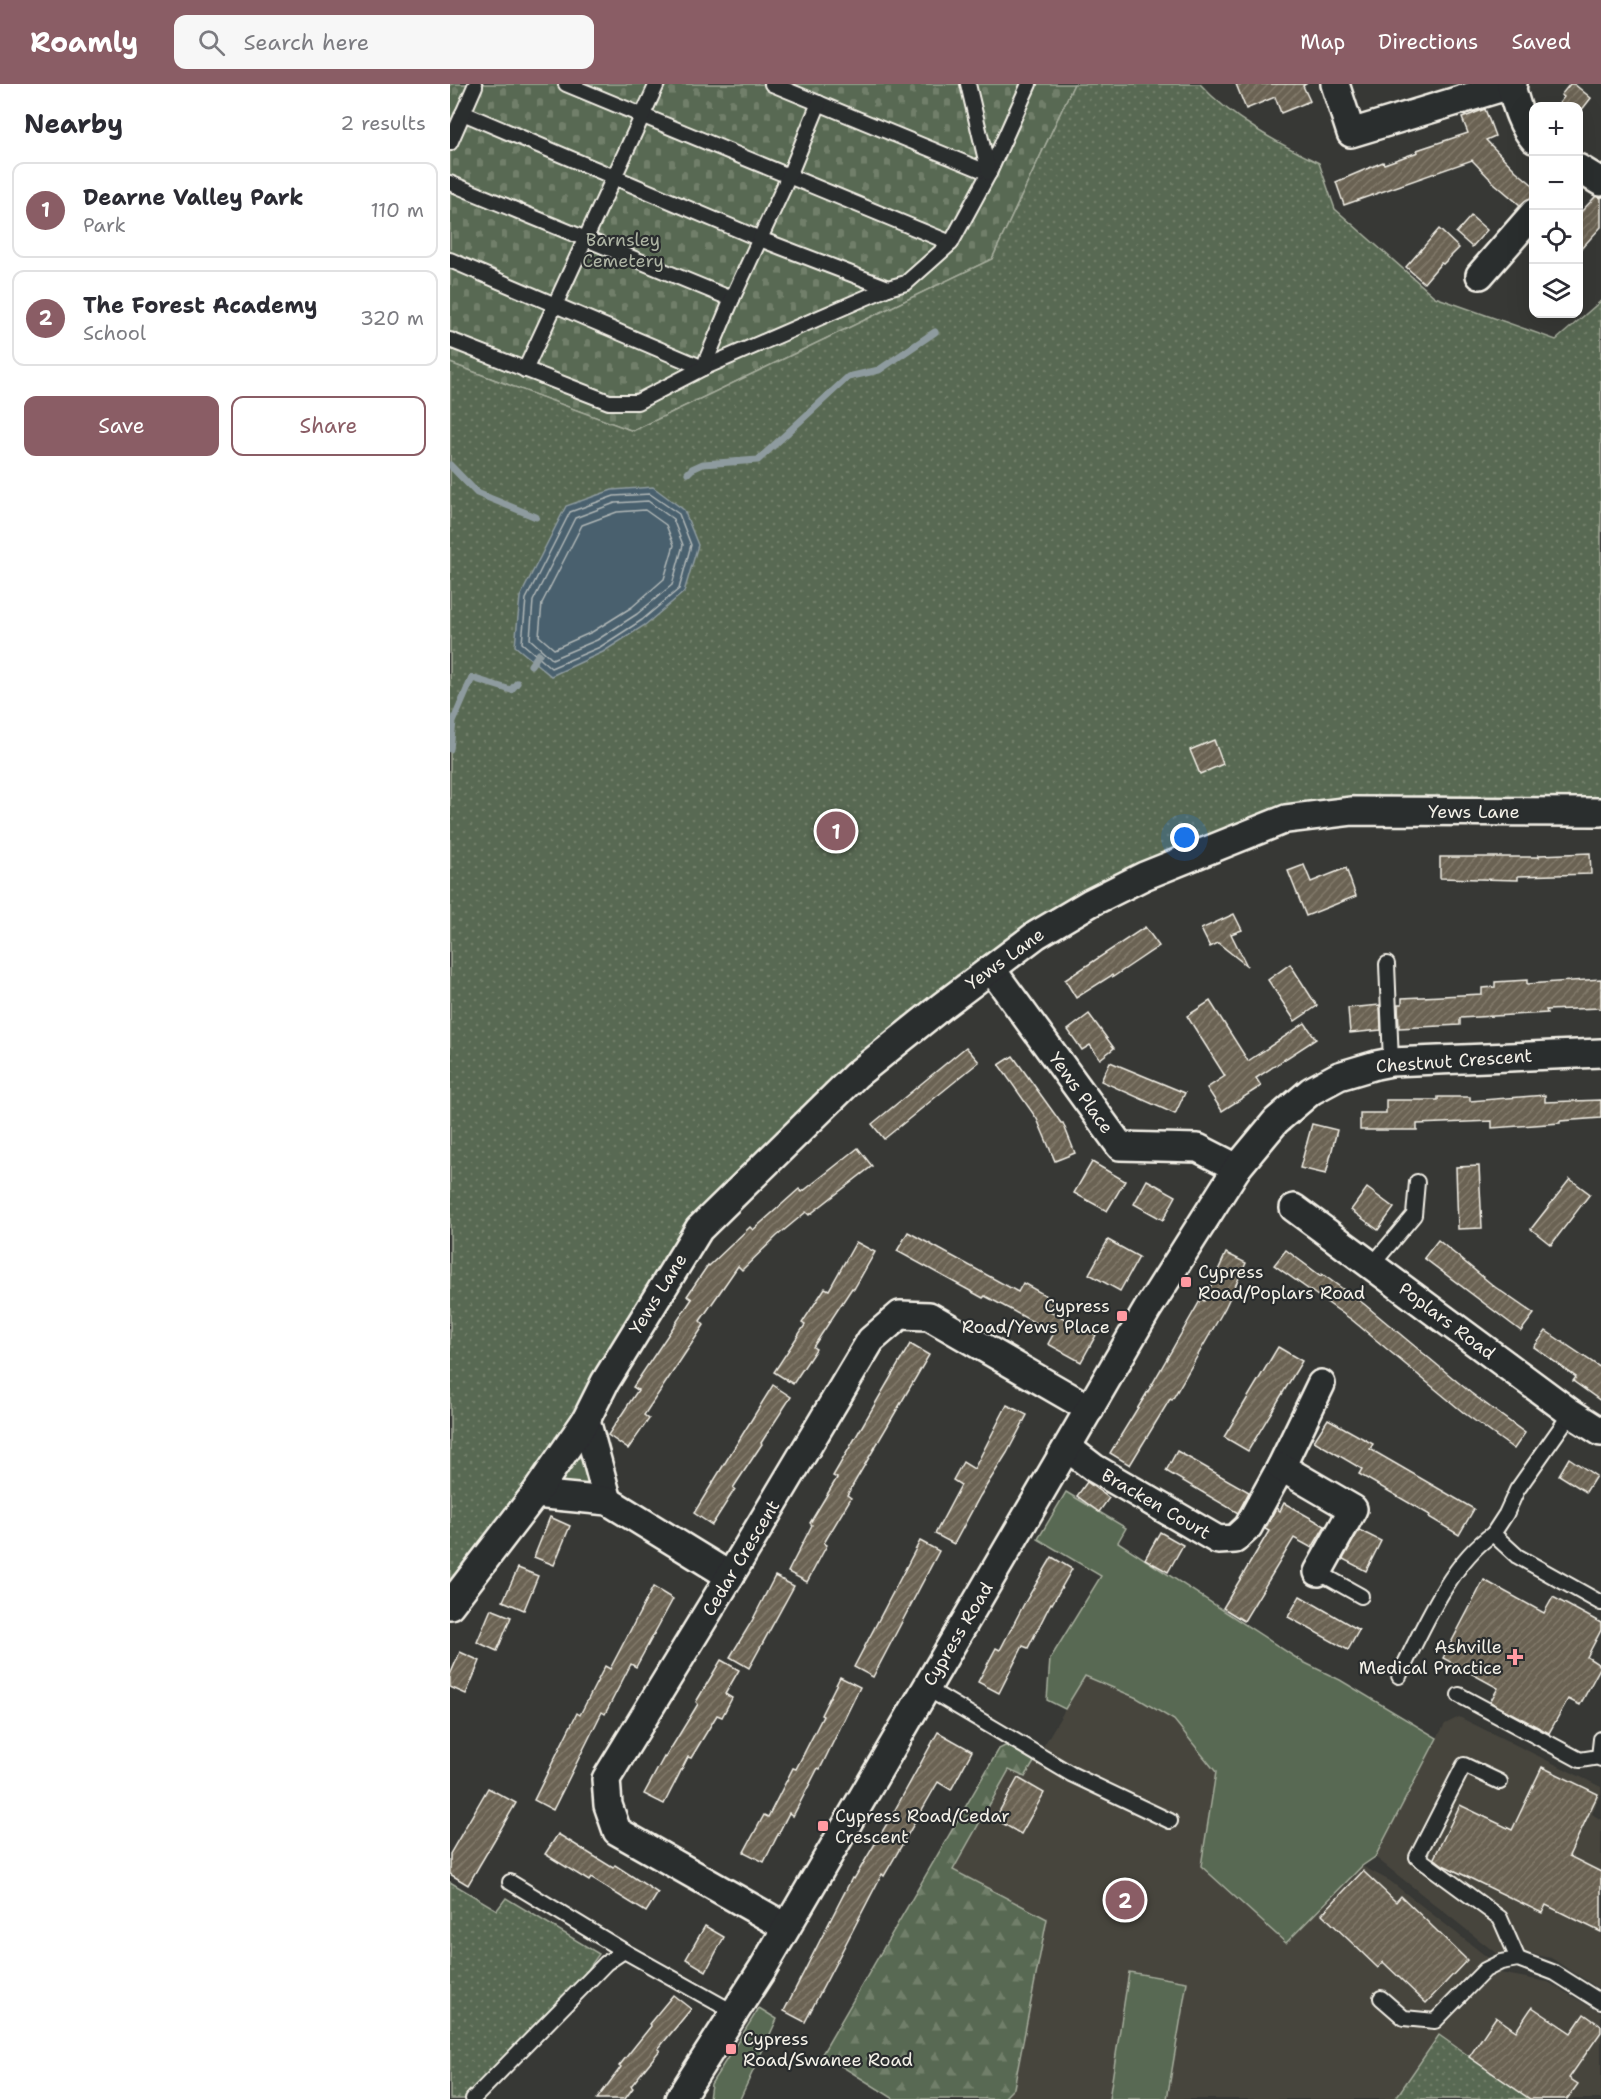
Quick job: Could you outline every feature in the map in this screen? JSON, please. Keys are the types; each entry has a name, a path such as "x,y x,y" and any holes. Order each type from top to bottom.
{"street":[{"path":"1335,84 1351,133 1512,85 1518,109 1529,135"},
{"path":"1583,171 1601,182"},
{"path":"1479,275 1529,218"},
{"name":"Yews Lane","path":"450,1605 535,1494 586,1420 605,1382 699,1229 856,1075 1036,935 1101,897 1144,876 1287,819 1352,811 1601,812"},
{"name":"Yews Place","path":"992,970 1120,1146 1198,1148 1237,1168"},
{"name":"Chestnut Crescent","path":"1237,1168 1276,1121 1311,1091 1339,1076 1391,1062 1601,1053"},
{"name":"Cypress Road","path":"679,2099 764,1968 1148,1310 1237,1168"},
{"name":"Poplars Road","path":"1294,1208 1571,1413 1601,1432"},
{"name":"Cedar Crescent","path":"786,1928 617,1830 608,1804 606,1779 872,1340 900,1315 929,1316 1090,1409"},
{"name":"Bracken Court","path":"1068,1448 1094,1468 1218,1540 1235,1539 1248,1527 1281,1467 1321,1384"},
{"path":"586,1420 608,1501"},
{"path":"1281,1467 1353,1509 1318,1572"},
{"path":"535,1494 608,1501 730,1576"}],"lane":[{"path":"566,84 951,243"},
{"path":"525,370 657,84"},
{"path":"772,84 989,173"},
{"path":"968,84 989,173"},
{"path":"450,340 609,402 637,402 703,368 888,288 906,284 951,243 989,173 1029,84"},
{"path":"450,143 474,85"},
{"path":"703,368 819,103"},
{"path":"464,113 760,239 888,288"},
{"path":"450,183 732,299"},
{"path":"450,260 703,368"},
{"path":"1387,964 1391,1062"},
{"path":"1372,1265 1414,1215 1417,1182"},
{"path":"1399,1676 1449,1582 1482,1541 1493,1534 1506,1514 1517,1490 1571,1413"},
{"path":"1493,1534 1516,1556 1601,1603"},
{"path":"1318,1572 1361,1596"},
{"path":"926,1688 1071,1774 1170,1821"},
{"path":"1459,1695 1580,1760 1600,1758 1601,1738"},
{"path":"1500,1782 1464,1765 1417,1857 1500,1918 1518,1959"},
{"path":"510,1882 624,1951 735,2013"},
{"path":"473,2099 606,1963 624,1951"},
{"path":"1381,1998 1404,2018 1436,2021 1485,1970 1501,1962 1518,1959 1555,1974 1601,2002"}],"shaded area":[{"path":"1085,1676 1137,1698 1174,1720 1216,1772 1201,1866 1286,1943 1362,1866 1390,1881 1487,1957 1500,1973 1548,1982 1601,2013 1601,2099 1003,2099 1014,2088 1047,1919 953,1870 1009,1770 1025,1777"},
{"path":"1459,1717 1601,1787 1601,1793 1592,1814 1601,1820 1601,1990 1551,1958 1528,1953 1502,1958 1375,1857 1445,1724"}],"green space":[{"name":"Barnsley Cemetery","path":"450,84 1074,84 992,259 633,431 450,363"},
{"path":"1074,84 1200,84 1226,108 1255,129 1319,163 1335,209 1435,297 1556,340 1601,301 1601,799 1422,796 1284,808 1160,854 1020,934 881,1037 691,1223 580,1405 450,1591 450,363 633,431 992,259"},
{"path":"577,1443 594,1485 552,1486"},
{"path":"1066,1492 1126,1528 1118,1542 1301,1661 1340,1680 1437,1738 1375,1857 1362,1866 1286,1943 1201,1866 1216,1772 1174,1720 1137,1698 1085,1676 1065,1709 1047,1700 1050,1659 1101,1576 1038,1539"},
{"path":"1005,1746 1019,1747 1034,1762 1025,1777 1009,1770 953,1870 1047,1919 1014,2088 1003,2099 894,2099 822,2054 999,1749"},
{"path":"450,1882 497,1910 506,1898 599,1954 566,2000 465,2099 450,2099"},
{"path":"1129,1972 1187,1982 1167,2099 1109,2099"},
{"path":"759,2008 777,2019 740,2099 709,2099 711,2084"},
{"path":"1439,2035 1530,2099 1395,2099"}],"water":[{"path":"653,487 684,510 698,545 684,592 645,625 603,652 551,676 515,646 520,597 566,506 612,490"}],"building":[{"path":"1236,84 1306,84 1303,86 1310,101 1281,113 1275,97 1246,109"},
{"path":"1570,84 1574,84 1591,98 1583,108 1583,102 1560,102 1564,97 1561,95"},
{"path":"1485,109 1495,136 1486,140 1529,182 1529,200 1520,205 1472,160 1344,205 1336,182 1383,162 1384,164 1468,133 1462,118"},
{"path":"1596,196 1601,198 1601,227 1583,247 1583,210"},
{"path":"1471,216 1487,230 1472,247 1456,233"},
{"path":"1439,229 1459,248 1443,264 1441,263 1424,283 1406,267"},
{"path":"1214,740 1223,764 1200,774 1190,750"},
{"path":"1590,853 1591,874 1518,876 1518,880 1440,878 1440,857 1539,857 1539,855"},
{"path":"1304,865 1311,882 1346,868 1356,896 1306,916 1288,871"},
{"path":"1234,914 1242,930 1231,934 1247,966 1218,943 1210,947 1201,929"},
{"path":"1145,927 1159,946 1113,977 1112,975 1076,998 1065,980"},
{"path":"1290,964 1317,1006 1295,1021 1268,980"},
{"path":"1601,979 1601,1008 1546,1010 1547,1013 1460,1018 1460,1025 1399,1028 1398,1004 1402,1004 1402,998 1482,994 1482,988 1495,987 1495,982 1527,980 1527,984"},
{"path":"1210,1001 1248,1061 1305,1023 1316,1039 1256,1078 1261,1086 1222,1111 1207,1088 1225,1076 1187,1016"},
{"path":"1380,1005 1381,1030 1350,1033 1348,1008"},
{"path":"1089,1014 1114,1048 1100,1059 1090,1045 1082,1050 1068,1030"},
{"path":"966,1047 979,1062 884,1139 872,1124"},
{"path":"1013,1056 1063,1123 1075,1153 1055,1161 1037,1119 999,1065"},
{"path":"1110,1062 1185,1093 1175,1114 1101,1081"},
{"path":"1545,1095 1545,1102 1601,1100 1601,1118 1492,1128 1492,1121 1417,1124 1417,1130 1360,1130 1360,1113 1386,1113 1386,1100 1438,1100 1438,1097 1470,1097 1470,1101"},
{"path":"1312,1124 1337,1130 1326,1174 1300,1168"},
{"path":"858,1148 872,1166 809,1215 806,1212 742,1270 738,1266 700,1321 704,1325 644,1415 649,1419 628,1449 608,1435 638,1390 633,1387 692,1299 687,1296 708,1265 750,1227 753,1230 799,1189 802,1192"},
{"path":"1092,1162 1125,1181 1107,1211 1074,1193"},
{"path":"1479,1166 1482,1228 1458,1229 1456,1167"},
{"path":"1570,1179 1590,1194 1551,1245 1531,1229"},
{"path":"1147,1180 1176,1196 1163,1220 1134,1204"},
{"path":"1367,1188 1394,1208 1378,1230 1351,1210"},
{"path":"908,1232 1018,1292 1023,1283 1054,1300 1048,1310 1096,1335 1081,1362 1048,1344 1054,1333 985,1296 983,1298 897,1251"},
{"path":"1108,1240 1139,1257 1120,1291 1089,1274"},
{"path":"1438,1240 1495,1287 1534,1314 1521,1331 1424,1258"},
{"path":"856,1242 875,1252 854,1289 852,1288 813,1347 816,1349 793,1384 774,1372 805,1325 802,1323 825,1288 829,1290"},
{"path":"1286,1250 1364,1304 1471,1393 1525,1433 1514,1449 1464,1413 1352,1320 1274,1265"},
{"path":"1226,1253 1246,1263 1225,1308 1172,1400 1170,1399 1130,1465 1110,1453 1201,1299 1204,1301"},
{"path":"1546,1331 1601,1368 1601,1401 1573,1381 1576,1377 1534,1347"},
{"path":"910,1344 929,1355 847,1495 851,1498 824,1543 827,1545 807,1582 788,1572 812,1525 810,1523 837,1478 833,1476"},
{"path":"1278,1347 1302,1361 1248,1451 1224,1437"},
{"path":"773,1385 791,1397 712,1525 694,1513"},
{"path":"1007,1405 1027,1415 954,1544 935,1534 961,1485 953,1480 963,1462 974,1469"},
{"path":"1328,1419 1373,1444 1370,1449 1474,1509 1459,1535 1429,1517 1430,1515 1359,1474 1362,1469 1314,1441"},
{"path":"1177,1451 1249,1492 1238,1513 1166,1471"},
{"path":"1569,1458 1596,1476 1586,1492 1559,1475"},
{"path":"1087,1482 1109,1498 1099,1512 1077,1496"},
{"path":"1284,1503 1325,1526 1312,1548 1294,1538 1244,1621 1223,1608 1269,1531 1265,1529 1276,1508 1280,1511"},
{"path":"550,1517 570,1526 554,1565 534,1557"},
{"path":"1359,1530 1381,1541 1366,1571 1343,1559"},
{"path":"1160,1532 1183,1545 1168,1572 1145,1559"},
{"path":"920,1541 939,1551 873,1677 854,1667"},
{"path":"1052,1557 1072,1569 1051,1603 1028,1648 1023,1646 999,1693 978,1682 996,1648 1000,1650"},
{"path":"518,1568 538,1576 524,1610 503,1601"},
{"path":"775,1576 794,1586 749,1668 730,1657"},
{"name":"Ashville Medical Practice","path":"1484,1580 1544,1613 1553,1597 1601,1623 1601,1630 1587,1657 1601,1666 1580,1705 1568,1699 1549,1733 1490,1702 1498,1688 1443,1658"},
{"path":"653,1587 673,1599 636,1667 631,1664 605,1714 602,1712 553,1810 534,1800 577,1713 580,1715 605,1666 610,1669"},
{"path":"1300,1596 1359,1630 1348,1650 1288,1617"},
{"path":"491,1609 511,1617 497,1651 477,1642"},
{"path":"460,1652 480,1661 466,1694 450,1687 450,1675"},
{"path":"721,1660 739,1670 725,1694 732,1698 722,1717 717,1715 691,1758 688,1757 664,1804 644,1794 664,1757 698,1704 696,1702"},
{"path":"840,1677 860,1687 820,1769 818,1768 793,1816 789,1813 764,1862 744,1852 764,1815 768,1817 793,1768 796,1769"},
{"path":"938,1732 972,1751 951,1790 938,1782 884,1876 882,1874 805,2022 784,2011 852,1878 854,1879 891,1817"},
{"path":"1542,1767 1598,1794 1569,1856 1601,1872 1601,1932 1546,1905 1542,1913 1443,1865 1434,1858 1460,1805 1512,1830"},
{"path":"1018,1778 1044,1793 1021,1834 995,1819"},
{"path":"488,1788 516,1803 468,1885 450,1874 450,1854"},
{"path":"558,1834 613,1868 615,1865 658,1893 646,1912 591,1878 589,1881 545,1854"},
{"path":"1363,1871 1396,1902 1401,1896 1467,1960 1426,2003 1383,1962 1378,1968 1322,1914"},
{"path":"705,1926 724,1937 706,1971 686,1959"},
{"path":"673,1995 691,2009 658,2049 660,2050 631,2086 633,2088 625,2099 597,2099 621,2067 619,2066 651,2026 649,2024"},
{"path":"1532,2007 1571,2033 1584,2014 1601,2026 1601,2032 1569,2078 1578,2084 1567,2099 1530,2099 1469,2057 1496,2017 1516,2031"}],"waterway":[{"path":"688,473 703,464 758,460 848,377 879,370 935,332"},
{"path":"450,465 477,493 536,517"},
{"path":"531,665 539,654"},
{"path":"450,749 453,722 472,678 511,690 517,683"}],"place":[{"name":"Dearne Valley Park","path":"836,831"},
{"name":"Cypress Road/Poplars Road","path":"1186,1282"},
{"name":"Cypress Road/Yews Place","path":"1122,1316"},
{"name":"Ashville Medical Practice","path":"1515,1657"},
{"name":"Cypress Road/Cedar Crescent","path":"823,1826"},
{"name":"The Forest Academy","path":"1125,1900"},
{"name":"Cypress Road/Swanee Road","path":"731,2049"}]}
